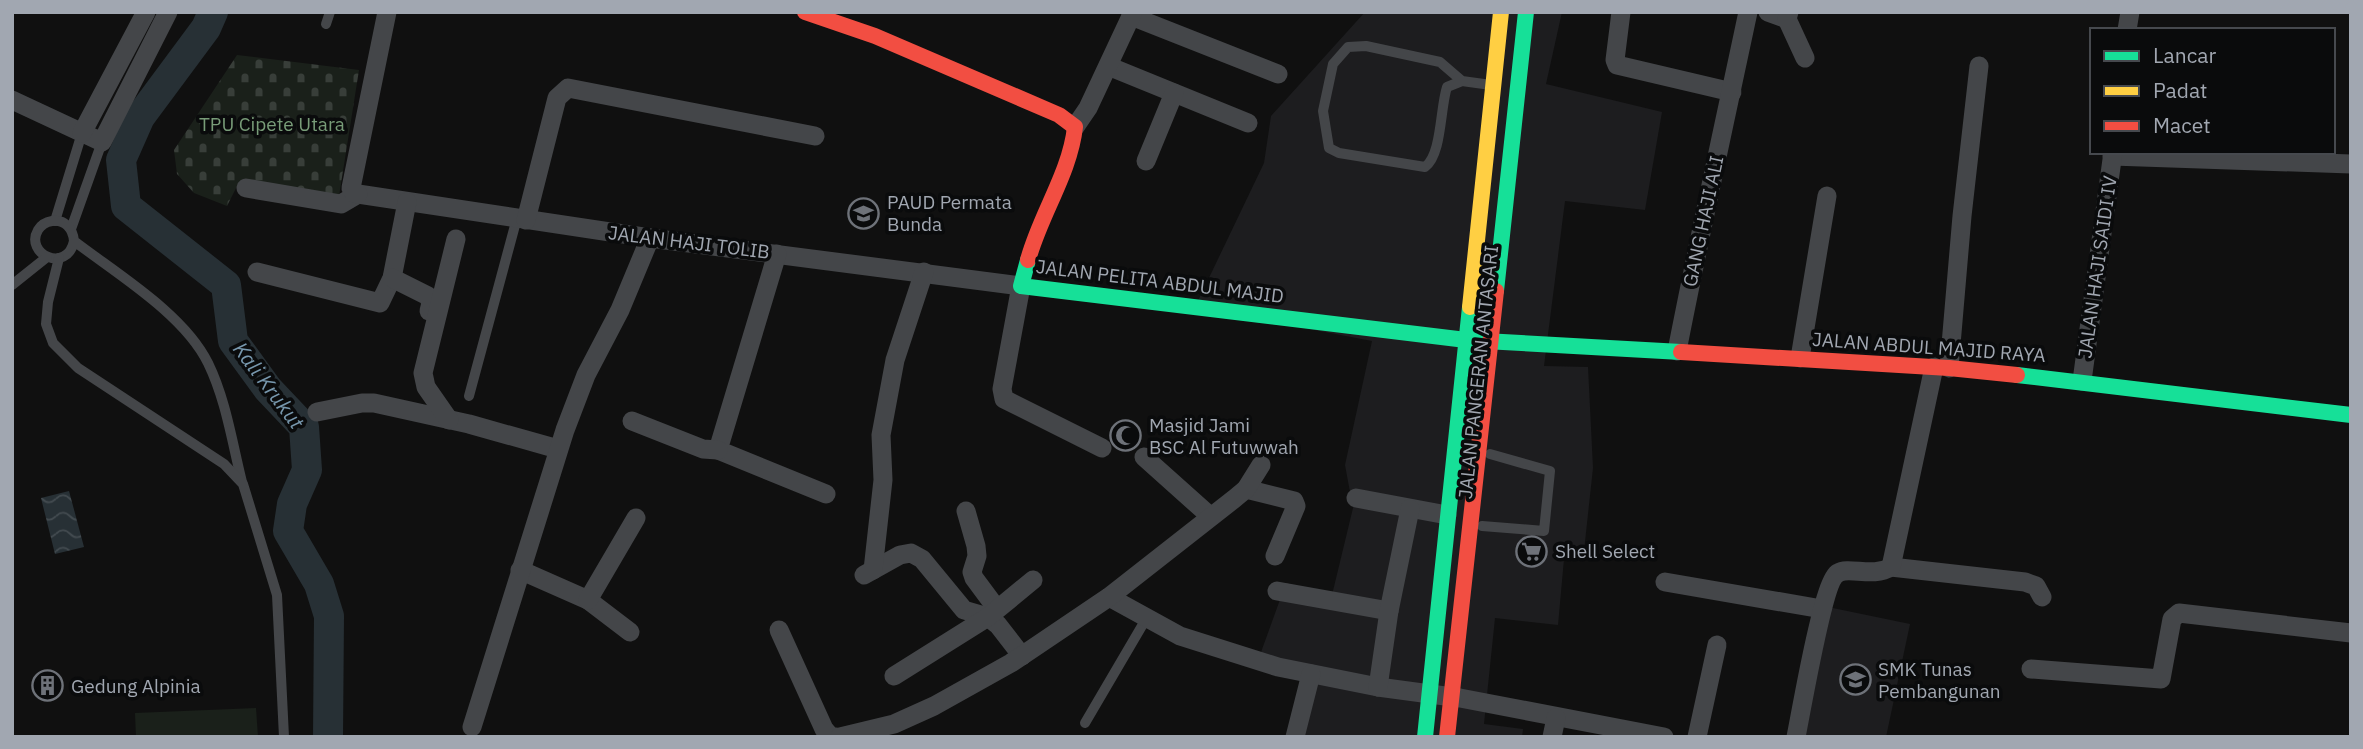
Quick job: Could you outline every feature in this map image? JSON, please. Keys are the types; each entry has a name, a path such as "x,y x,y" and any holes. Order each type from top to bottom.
{"main road":[{"path":"805,12 875,36 1059,115 1075,127"},
{"name":"JALAN PANGERAN ANTASARI","path":"1424,737 1501,12"},
{"path":"1433,737 1512,12"},
{"path":"1447,737 1526,12"},
{"name":"JALAN PANGERAN ANTASARI","path":"1456,737 1503,342 1538,12"},
{"name":"JALAN PELITA ABDUL MAJID","path":"1075,127 1073,145 1033,242 1021,285 1466,340 1503,342"},
{"name":"JALAN ABDUL MAJID RAYA","path":"1503,342 1941,367 2082,381 2351,415"}],"street":[{"path":"82,133 146,12"},
{"path":"12,100 102,142 168,12"},
{"path":"358,194 351,188 387,12"},
{"path":"1622,12 1615,60 1617,65 1732,92"},
{"name":"GANG HAJI ALI","path":"1678,351 1702,222 1748,12"},
{"path":"1075,127 1088,108 1132,14 1278,74"},
{"path":"1781,14 1805,58"},
{"path":"1891,567 1941,367 1979,65"},
{"path":"1108,66 1248,123"},
{"path":"521,219 557,98 568,88 815,135"},
{"path":"1146,161 1174,93"},
{"path":"2112,154 2351,164"},
{"name":"JALAN HAJI SAIDI IV","path":"2082,381 2112,154"},
{"path":"246,188 341,204 358,194"},
{"name":"JALAN HAJI TOLIB","path":"358,194 650,238 1021,285"},
{"path":"1800,358 1827,196"},
{"path":"257,272 378,304 383,301 391,278 407,202"},
{"path":"472,727 558,449 586,375 620,310 650,238"},
{"path":"449,420 428,391 423,377 456,239"},
{"path":"718,450 777,254"},
{"path":"924,272 895,360 881,435 883,481 869,572 900,555 912,552 922,559 964,610 993,613"},
{"path":"391,278 428,296 431,303 429,311"},
{"path":"1021,285 1002,394 1004,398 1102,448"},
{"path":"317,412 368,403 449,420 558,449"},
{"path":"632,421 703,449 718,450 826,494"},
{"path":"1144,457 1210,516"},
{"path":"779,630 824,729 830,736 838,737 884,727 914,715 1022,656 1109,597 1245,489 1261,465"},
{"path":"1245,489 1294,501 1296,506 1276,556"},
{"path":"1356,498 1447,515"},
{"path":"1378,687 1389,611 1410,509"},
{"path":"966,511 976,546 974,578 998,625 1022,656"},
{"path":"588,600 635,518"},
{"path":"1796,737 1822,609 1839,572 1880,572 1891,567 2025,582 2036,586 2042,597"},
{"path":"520,570 588,600 631,632"},
{"path":"894,676 993,613 1033,580"},
{"path":"1665,582 1822,609"},
{"path":"1277,591 1389,611"},
{"path":"1109,597 1180,636 1228,653 1311,674 1378,687 1460,698 1554,727 1651,736"},
{"path":"2031,669 2161,679 2172,619 2179,613 2351,633"},
{"path":"1697,737 1717,645"},
{"path":"1295,737 1311,674"}],"lane":[{"path":"326,24 330,12"},
{"path":"1462,82 1440,62 1366,46 1348,47 1333,64 1323,111 1329,148 1339,153 1425,167 1432,163 1436,149 1447,87 1462,82 1493,85"},
{"path":"55,221 82,133"},
{"path":"71,229 102,142"},
{"path":"469,396 521,219"},
{"path":"74,241 69,252 59,258 47,257 38,248 36,236 43,225 55,221 67,225 74,241 169,314 193,339 208,363 225,411 243,484 277,595 284,737"},
{"path":"12,285 47,257"},
{"path":"59,258 48,302 47,324 53,343 78,368 223,464 243,484"},
{"path":"1482,526 1544,531 1550,471 1490,454"},
{"path":"1085,723 1146,619"}],"shaded area":[{"path":"1365,12 1562,12 1546,84 1662,112 1645,210 1565,201 1544,366 1588,367 1593,468 1584,551 1565,548 1558,625 1495,618 1484,724 1523,729 1522,737 1300,737 1315,683 1256,666 1286,583 1332,595 1353,508 1345,465 1372,341 1195,307 1264,163 1271,116"},
{"name":"SMK Tunas Pembangunan","path":"1828,607 1910,624 1886,737 1804,737"}],"green space":[{"name":"TPU Cipete Utara","path":"237,55 359,70 339,196 238,184 227,206 194,193 177,174 174,150"},
{"path":"256,708 258,737 136,737 135,713"}],"water":[{"path":"69,491 84,547 55,554 41,498"}],"waterway":[{"name":"Kali Krukut","path":"213,12 206,28 140,117 121,160 126,206 226,285 233,341 268,389 304,427 307,470 292,504 288,531 319,584 329,616 328,737"}],"traffic: fast":[{"path":"1496,291 1526,12"},
{"path":"1028,260 1021,286 1466,340 1681,352"},
{"path":"1425,737 1470,307"},
{"path":"2017,375 2351,415"}],"traffic: slow":[{"path":"1470,307 1501,12"}],"traffic: jam":[{"path":"805,12 875,36 1059,115 1075,127 1067,161 1028,260"},
{"path":"1447,737 1496,291"},
{"path":"1681,352 1949,368 2017,375"}],"place":[{"name":"PAUD Permata Bunda","path":"864,213"},
{"name":"Masjid Jami BSC Al Futuwwah","path":"1126,436"},
{"name":"Shell Select","path":"1532,551"},
{"name":"SMK Tunas Pembangunan","path":"1855,680"},
{"name":"Gedung Alpinia","path":"48,686"}]}
